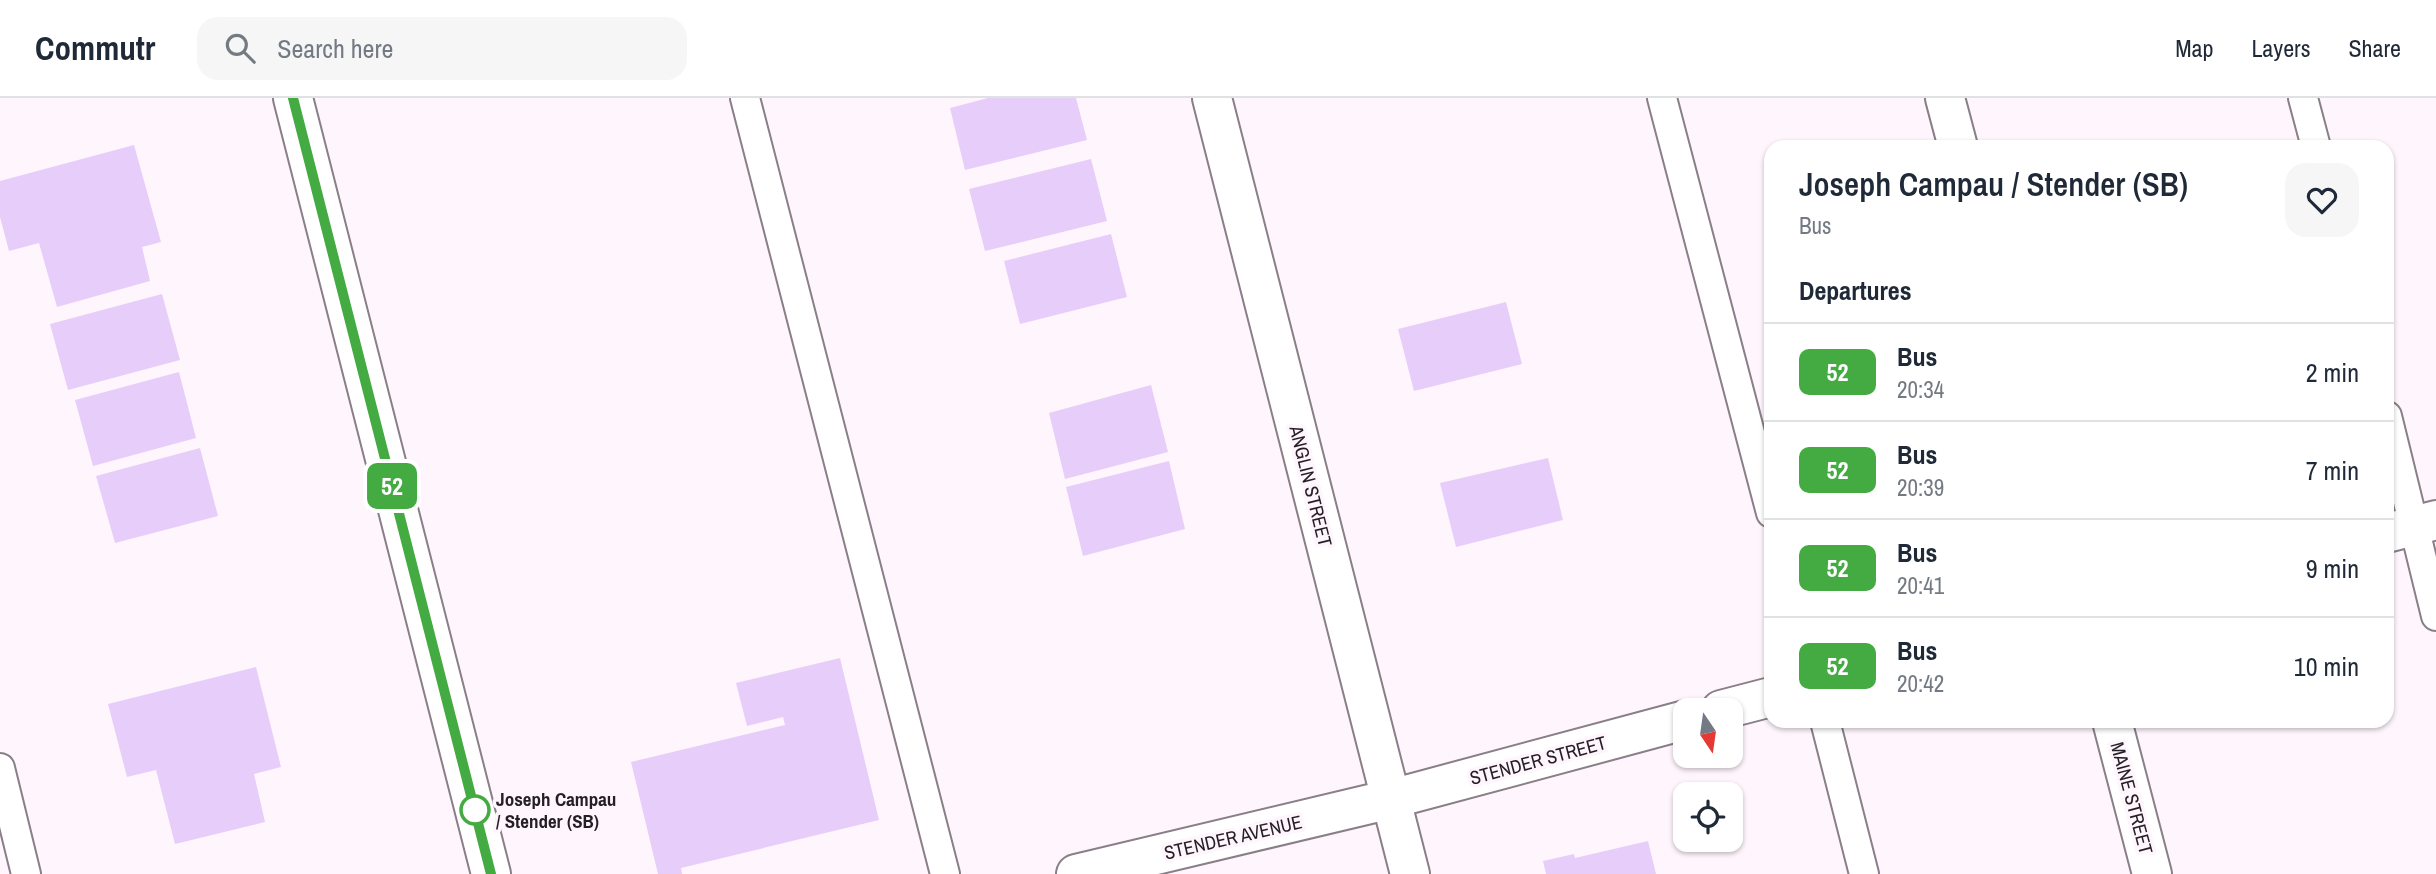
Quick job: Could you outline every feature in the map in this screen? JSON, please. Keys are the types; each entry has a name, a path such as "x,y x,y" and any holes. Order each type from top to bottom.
{"street":[{"path":"293,98 491,874"},
{"name":"ANGLIN STREET","path":"1212,98 1410,874"},
{"path":"1945,98 1956,140"},
{"path":"1743,704 1764,699"},
{"name":"STENDER STREET","path":"1391,799 1673,723"},
{"name":"MAINE STREET","path":"2114,728 2152,874"},
{"name":"STENDER AVENUE","path":"1076,874 1391,799"}],"lane":[{"path":"745,98 945,874"},
{"path":"1662,98 1764,486"},
{"path":"2303,98 2314,140"},
{"path":"2394,446 2436,616"},
{"path":"1827,728 1864,874"},
{"path":"0,768 26,874"}],"building":[{"path":"988,98 1076,98 1087,140 965,170 950,108"},
{"path":"134,145 161,242 142,247 150,281 57,307 39,243 9,251 0,217 0,181"},
{"path":"1091,159 1107,221 985,251 969,189"},
{"path":"1111,234 1127,297 1020,324 1004,261"},
{"path":"162,294 180,360 68,390 50,324"},
{"path":"1506,302 1522,364 1414,391 1398,329"},
{"path":"179,372 196,438 93,466 75,400"},
{"path":"1151,385 1168,452 1065,479 1049,413"},
{"path":"200,448 218,516 115,543 96,476"},
{"path":"1548,458 1563,520 1456,547 1440,483"},
{"path":"1169,461 1185,529 1083,556 1066,487"},
{"path":"840,658 879,820 681,868 682,874 658,874 631,762 785,725 783,717 747,726 736,683"},
{"path":"256,667 281,767 254,774 265,822 175,844 156,770 127,777 108,704"},
{"path":"1648,841 1656,874 1546,874 1543,861 1574,854 1575,858"}],"bus line":[{"name":"52","path":"293,98 491,874"}],"place":[{"name":"Joseph Campau / Stender (SB)","path":"475,810"}]}
